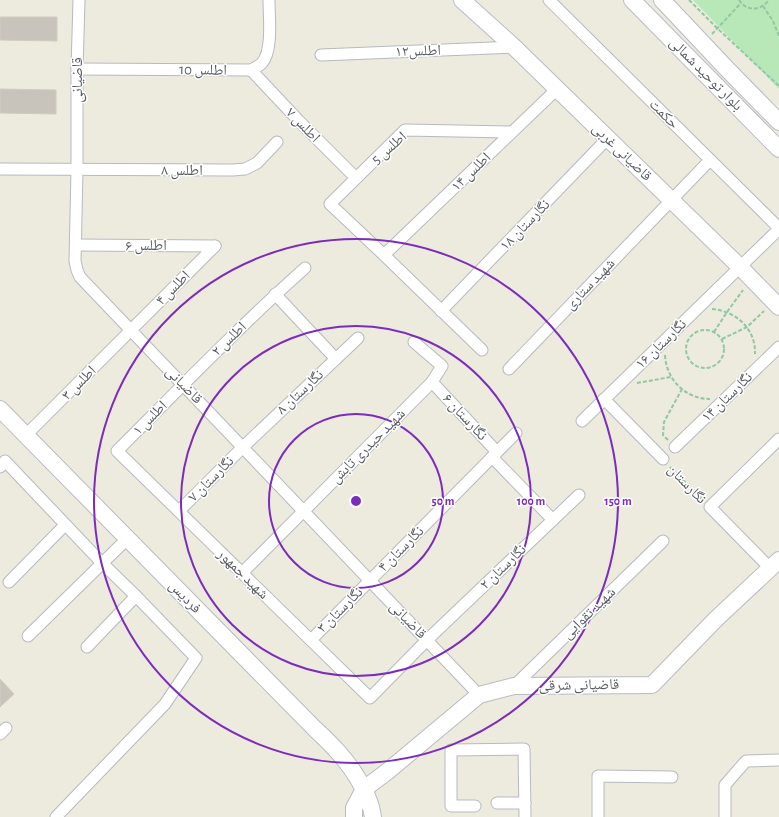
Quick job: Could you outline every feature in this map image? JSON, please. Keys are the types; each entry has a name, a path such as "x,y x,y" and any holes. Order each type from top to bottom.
{"street":[{"name":"قاضیانی","path":"79,0 75,261 80,277 479,695"},
{"path":"251,70 262,63 267,53 269,44 269,0"},
{"name":"قاضیانی غربی","path":"462,0 514,46 754,280 776,304"},
{"name":"حکمت","path":"549,0 779,228"},
{"name":"بلوار توحید شمالی","path":"632,0 779,149"},
{"name":"بلوار توحید شمالی","path":"662,0 779,122"},
{"name":"اطلس۱۲","path":"321,55 514,46"},
{"name":"اطلس 10","path":"77,69 251,70"},
{"name":"اطلس ۷","path":"251,70 298,122 356,178"},
{"name":"اطلس ۱۴","path":"384,255 557,89"},
{"name":"اطلس 5","path":"384,255 330,204 405,130 512,132"},
{"name":"نگارستان ۱۸","path":"441,311 608,138"},
{"name":"اطلس ۸","path":"0,169 245,169 257,163 277,142"},
{"name":"شهید ستاری","path":"509,369 710,160"},
{"name":"نگارستان ۱۶","path":"582,421 779,228"},
{"name":"اطلس ۶","path":"76,245 215,246"},
{"name":"اطلس ۴","path":"131,330 215,246"},
{"path":"384,255 482,350"},
{"name":"اطلس ۲","path":"183,385 275,294 305,268"},
{"path":"275,294 336,359"},
{"name":"اطلس ۳","path":"26,435 131,330"},
{"name":"نگارستان ۸","path":"242,447 358,338"},
{"name":"شهید حیدری تابش","path":"242,573 432,382 442,366 414,342"},
{"name":"نگارستان ۱۴","path":"675,448 779,347"},
{"name":"نگارستان ۶","path":"432,382 553,520"},
{"name":"اطلس ۱","path":"117,451 183,385"},
{"name":"نگارستان","path":"604,399 663,459"},
{"name":"فردیس","path":"0,409 334,747 351,767 364,789 373,817"},
{"name":"نگارستان ۴","path":"370,580 516,433"},
{"path":"710,507 779,440"},
{"name":"نگارستان ۷","path":"179,511 242,447"},
{"name":"شهید جمهور","path":"117,451 370,698"},
{"path":"0,467 5,461 102,563 196,658 165,704 56,817"},
{"name":"نگارستان ۲","path":"370,698 427,640 579,495"},
{"name":"نگارستان","path":"710,507 775,565"},
{"path":"9,582 66,525"},
{"path":"28,636 128,538"},
{"name":"شهید تقوایی","path":"514,686 663,541"},
{"name":"قاضیانی شرقی","path":"364,789 388,771 479,695 514,686 652,685 716,619 775,565"},
{"name":"نگارستان ۳","path":"310,640 370,580"},
{"path":"87,647 136,596"},
{"path":"475,806 451,806 451,750 524,749 525,817"},
{"path":"725,817 725,785 746,761 779,760"},
{"path":"598,817 598,776 672,777"},
{"path":"354,817 354,808 364,789"},
{"path":"497,803 525,803"}],"path":[{"path":"689,0 779,86"},
{"path":"703,43 740,1 745,6 755,9 763,6 768,0"},
{"path":"763,6 773,21 779,36"},
{"path":"714,332 742,291 754,280"},
{"path":"722,339 747,327 776,304"},
{"path":"694,312 710,309 727,312 747,327 753,338 755,350 754,367 750,375"},
{"path":"704,329 714,332 722,339 725,350 724,355 717,364 712,367 702,368 692,363 688,358 686,353 687,342 690,337 698,331 704,329"},
{"path":"669,336 665,352 666,361 671,377 682,389 690,394 706,398 722,397 730,394"},
{"path":"622,382 630,384 671,377"},
{"path":"675,448 664,435 664,422 682,389"},
{"name":"نگارستان","path":"663,459 710,507"}],"green space":[{"path":"693,0 779,0 779,89"}],"building":[{"path":"0,17 57,17 57,41 0,40"},
{"path":"0,89 56,90 56,114 0,113"},
{"path":"0,679 14,694 0,707"}]}
